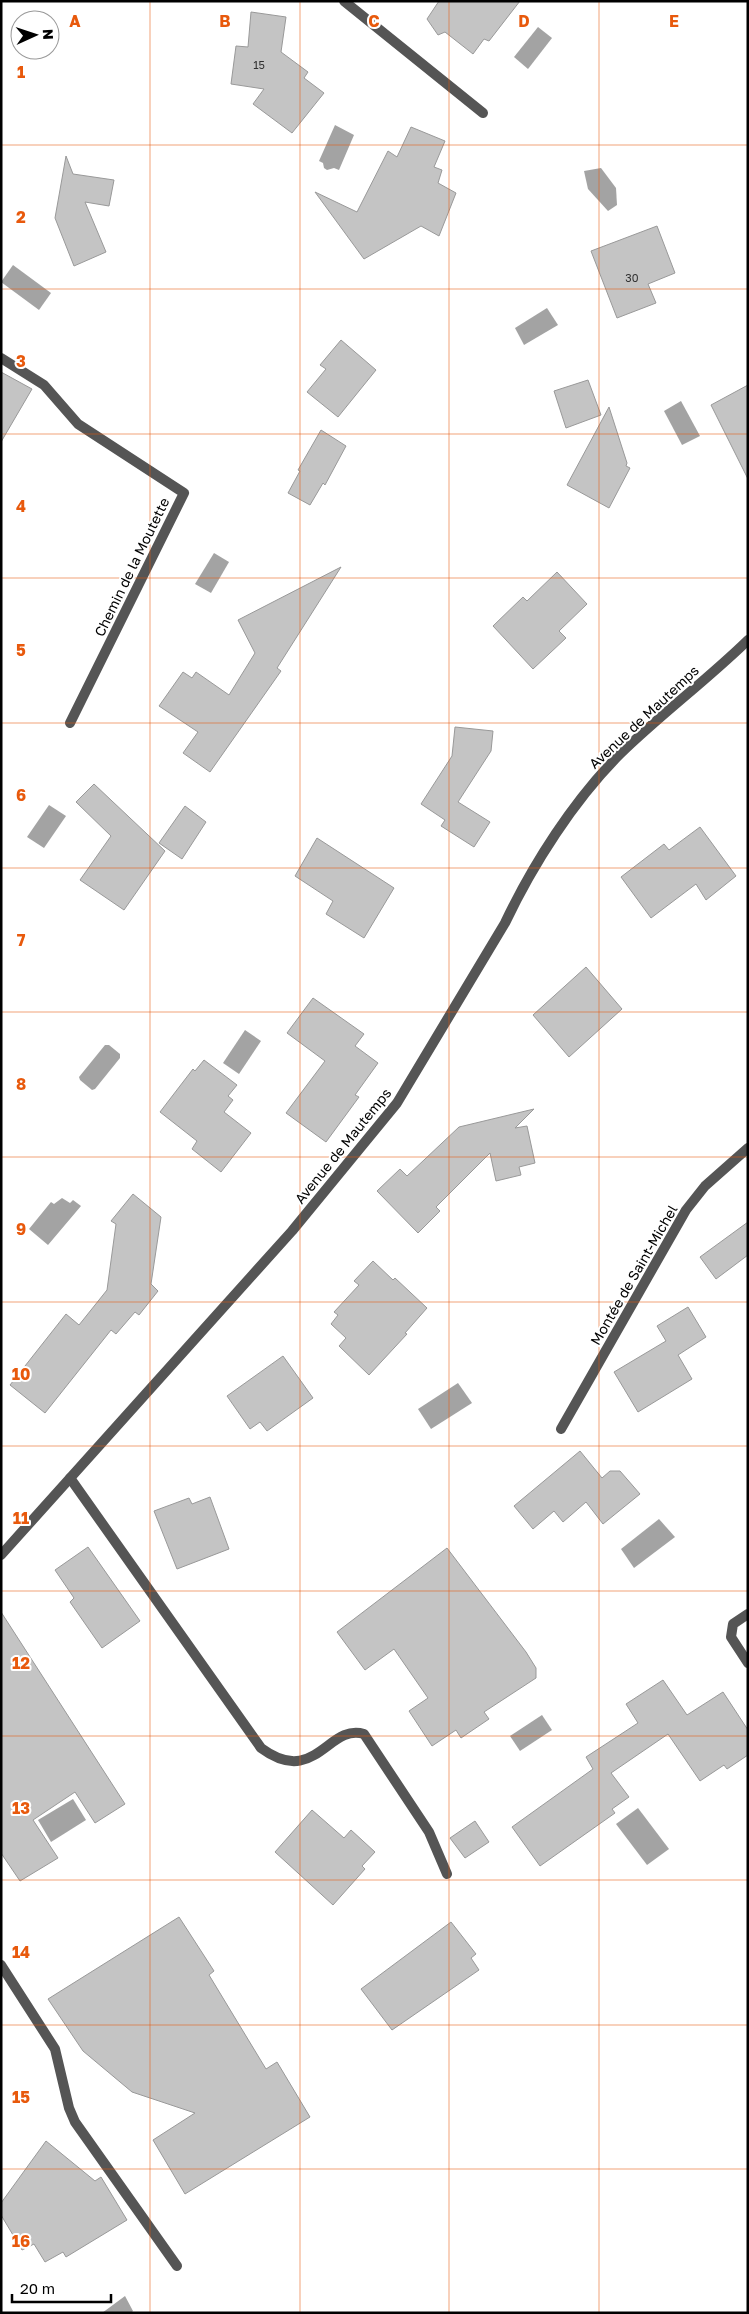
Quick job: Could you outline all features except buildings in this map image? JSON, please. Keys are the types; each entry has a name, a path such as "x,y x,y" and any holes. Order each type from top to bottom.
{"street":[{"path":"344,1 483,113"},
{"name":"Chemin de la Moutette","path":"1,358 44,385 78,424 184,493 70,723"},
{"name":"Avenue de Mautemps","path":"1,1555 292,1231 397,1103 505,923 520,893 570,814 597,779 630,745 748,640"},
{"name":"Montée de Saint-Michel","path":"561,1429 686,1210 705,1186 748,1148"},
{"path":"70,1478 261,1748 282,1761 294,1762 306,1759 351,1733 364,1734 428,1832 447,1874"},
{"path":"748,1614 733,1624 731,1637 748,1663"},
{"path":"1,1965 55,2049 69,2108 75,2122 177,2266"}],"shaded area":[{"path":"538,27 552,38 528,69 514,57"},
{"path":"335,125 354,135 339,170 334,168 327,170 324,168 323,163 319,161"},
{"path":"601,168 616,188 617,205 608,211 588,189 584,171"},
{"path":"13,265 51,293 39,310 1,282"},
{"path":"547,308 558,325 524,345 515,328"},
{"path":"681,401 700,436 682,445 664,411"},
{"path":"214,553 229,562 211,593 195,584"},
{"path":"49,805 66,816 44,848 27,837"},
{"path":"245,1030 261,1041 239,1074 223,1063"},
{"path":"105,1045 109,1045 120,1054 120,1058 95,1089 92,1090 79,1077"},
{"path":"62,1198 70,1203 73,1200 81,1206 48,1245 29,1229 51,1202 54,1204"},
{"path":"458,1383 472,1403 431,1429 418,1409"},
{"path":"659,1519 675,1537 634,1568 621,1549"},
{"path":"542,1715 552,1730 520,1751 510,1736"},
{"path":"73,1799 86,1820 51,1842 38,1820"},
{"path":"638,1808 669,1849 647,1865 616,1824"},
{"path":"125,2296 133,2311 131,2313 102,2313"}]}
